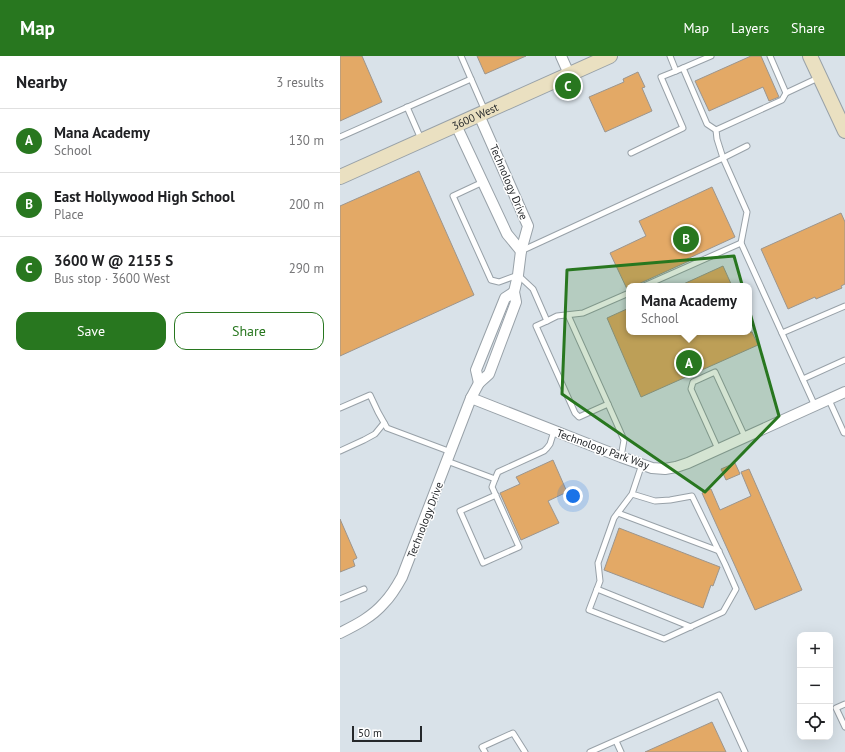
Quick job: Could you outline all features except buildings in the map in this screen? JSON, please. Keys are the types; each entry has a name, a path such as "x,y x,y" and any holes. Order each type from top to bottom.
{"street":[{"path":"561,56 569,74"},
{"name":"3600 West","path":"340,177 569,74 590,62 610,56"},
{"path":"810,56 845,131"},
{"name":"Technology Drive","path":"340,633 372,615 384,604 402,577 479,383 476,370 504,298 514,292 518,274 520,251 528,226 482,113"},
{"name":"Technology Drive","path":"456,125 507,234 520,251"},
{"name":"Technology Park Way","path":"472,398 621,457 652,468 665,469 676,467 845,392"}],"lane":[{"path":"461,56 471,79 482,113"},
{"path":"670,56 676,70"},
{"path":"631,152 683,128 661,77 711,56"},
{"path":"770,56 786,92"},
{"path":"683,68 707,124 716,130 717,139 723,158 747,212 741,242 815,406"},
{"path":"716,130 782,100 786,92 820,78"},
{"path":"340,137 471,79"},
{"path":"407,107 422,140"},
{"path":"520,251 747,146"},
{"path":"483,182 453,196 491,280 499,282 518,274 533,288 547,321"},
{"path":"651,283 741,242"},
{"path":"608,404 579,417 575,413 536,326 558,316 583,313 626,294"},
{"path":"782,333 845,306"},
{"path":"568,315 624,440 621,457"},
{"path":"803,379 845,360"},
{"path":"718,449 691,389 692,382 715,372 745,437"},
{"path":"340,408 370,395 387,428 449,456 495,480"},
{"path":"829,400 845,434"},
{"path":"340,451 375,434 384,423"},
{"path":"496,495 460,511 483,563 519,547 496,495 492,487 498,472 544,451 547,448 554,431"},
{"path":"632,494 655,501 692,496 736,589 723,612 664,639 589,610 600,581 598,563 614,518 632,494 642,464"},
{"path":"618,513 719,551"},
{"path":"340,599 364,589"},
{"path":"597,589 691,627"},
{"path":"590,752 719,695 745,752"},
{"path":"845,704 836,708 845,727"},
{"path":"485,752 482,746 513,733 525,752"},
{"path":"616,741 621,752"}],"highlighted area":[{"path":"734,256 779,416 705,492 562,394 567,270"}],"place":[{"name":"3600 W @ 2155 S","path":"568,86"},
{"name":"East Hollywood High School","path":"686,239"},
{"name":"Mana Academy","path":"689,363"}]}
